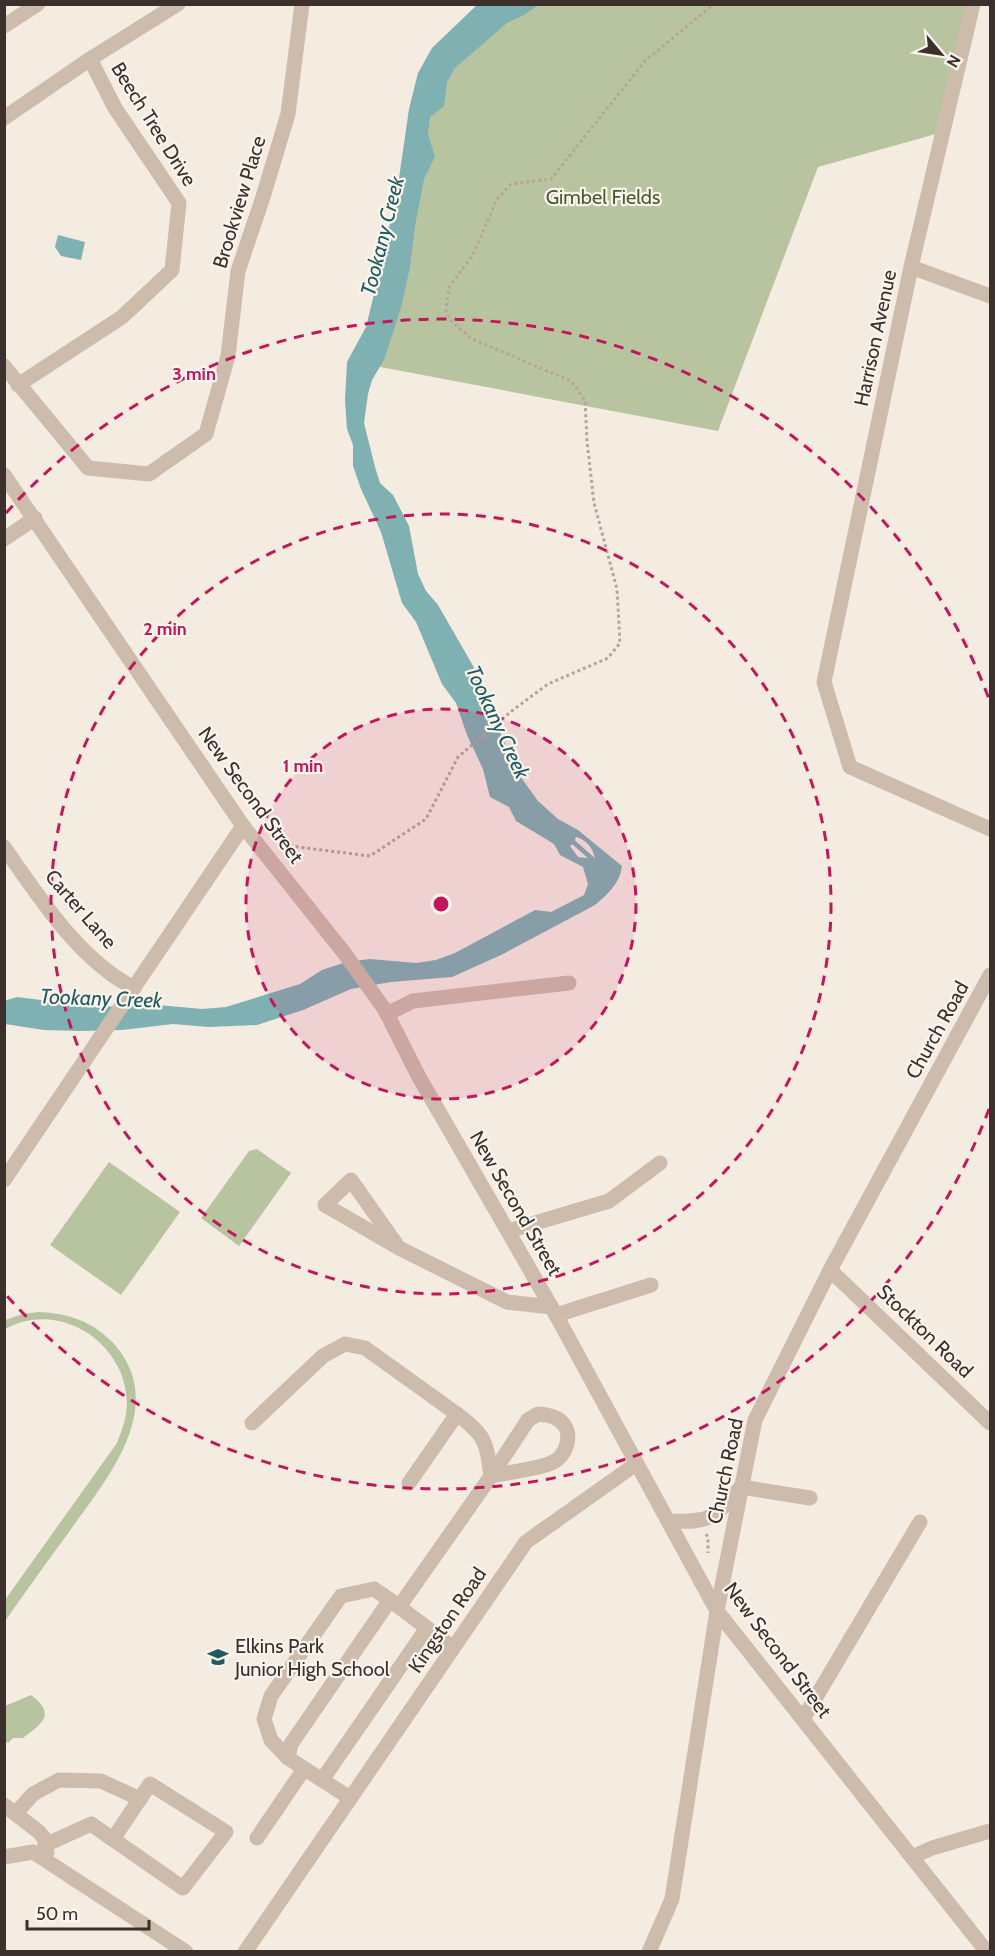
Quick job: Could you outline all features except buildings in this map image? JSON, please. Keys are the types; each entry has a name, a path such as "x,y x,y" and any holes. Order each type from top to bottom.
{"street":[{"path":"4,26 38,4"},
{"path":"4,118 90,59 178,4"},
{"name":"Brookview Place","path":"4,366 88,468 149,474 206,434 228,356 238,271 288,114 302,4"},
{"name":"Harrison Avenue","path":"973,4 911,267 824,682 850,767 990,829"},
{"name":"Beech Tree Drive","path":"18,385 122,317 172,270 179,203 115,108 90,59"},
{"path":"911,267 990,296"},
{"name":"New Second Street","path":"4,476 35,518 243,826 345,954 386,1012 419,1077 554,1311 717,1611 987,1952"},
{"path":"4,539 35,518"},
{"path":"4,1180 243,826"},
{"name":"Carter Lane","path":"4,848 60,924 131,994"},
{"name":"Church Road","path":"648,1952 672,1899 717,1611 755,1420 830,1270 990,975"},
{"path":"386,1012 413,1001 569,983"},
{"path":"508,1231 609,1201 660,1163"},
{"path":"399,1248 351,1180 325,1206 399,1248 507,1302 554,1311 651,1285"},
{"name":"Stockton Road","path":"830,1270 990,1423"},
{"path":"252,1423 324,1356 345,1344 365,1348 476,1429 486,1444 491,1476"},
{"path":"409,1483 457,1414"},
{"path":"288,1758 291,1744 491,1476 528,1420 538,1414 549,1415 561,1421 567,1431 567,1444 563,1454 554,1463 491,1476"},
{"name":"Kingston Road","path":"245,1952 525,1542 636,1464"},
{"path":"669,1521 690,1522 707,1519 718,1513 741,1487 810,1498"},
{"path":"803,1719 920,1522"},
{"path":"350,1798 288,1758 271,1740 264,1719 271,1696 340,1596 374,1589 453,1648"},
{"path":"322,1780 427,1628"},
{"path":"257,1838 304,1769"},
{"path":"49,1862 39,1832 10,1809 59,1780 101,1781 140,1799"},
{"path":"45,1845 91,1824 183,1888 226,1832 150,1784 113,1839"},
{"path":"912,1857 932,1848 990,1831"},
{"path":"4,1857 33,1852 186,1952"}],"path":[{"path":"265,853 282,845 370,856 426,819 458,758 494,726 548,684 608,658 620,643 617,589 594,502 585,400 571,381 472,339 452,322 446,311 449,287 473,255 497,199 511,184 551,179 645,61 714,4"},
{"path":"704,1532 708,1538 708,1553"}],"green space":[{"name":"Gimbel Fields","path":"524,5 973,5 943,132 818,167 718,431 375,366 424,96 478,41"},
{"path":"257,1149 291,1173 239,1246 201,1218 249,1151"},
{"path":"109,1162 180,1212 121,1295 50,1245"},
{"path":"38,1312 60,1314 80,1320 98,1330 115,1345 130,1369 136,1394 134,1418 126,1443 114,1467 5,1621 5,1600 117,1443 127,1408 124,1381 115,1361 102,1345 86,1332 67,1323 47,1319 26,1321 5,1329 5,1320"},
{"path":"31,1695 43,1708 44,1718 23,1738 13,1738 8,1743 5,1741 5,1706"}],"water":[{"path":"477,5 538,5 507,23 455,68 447,82 444,106 430,117 428,134 435,157 424,179 401,308 384,360 372,380 364,423 380,483 393,495 409,526 418,574 426,591 438,605 476,671 487,704 520,776 538,801 558,819 578,830 622,866 619,878 609,892 595,905 501,955 452,977 391,982 351,989 303,1010 257,1025 209,1027 173,1024 122,1030 80,1031 44,1030 5,1024 4,1001 17,997 96,1007 158,1005 202,1009 226,1007 300,984 322,970 346,962 370,959 416,963 436,960 455,953 535,910 551,912 584,895 588,884 583,867 560,855 554,844 516,821 509,807 490,797 483,769 467,735 456,703 442,684 416,622 402,603 381,532 353,466 353,445 347,429 345,400 347,362 366,327 397,192 409,109 418,73 432,48","holes":["576,837 589,845 595,859 578,857 570,846"]},
{"path":"58,235 85,242 81,260 61,256 55,247"}],"waterway":[{"name":"Tookany Creek","path":"571,840 598,864"}],"place":[{"name":"Elkins Park Junior High School","path":"218,1657"}]}
